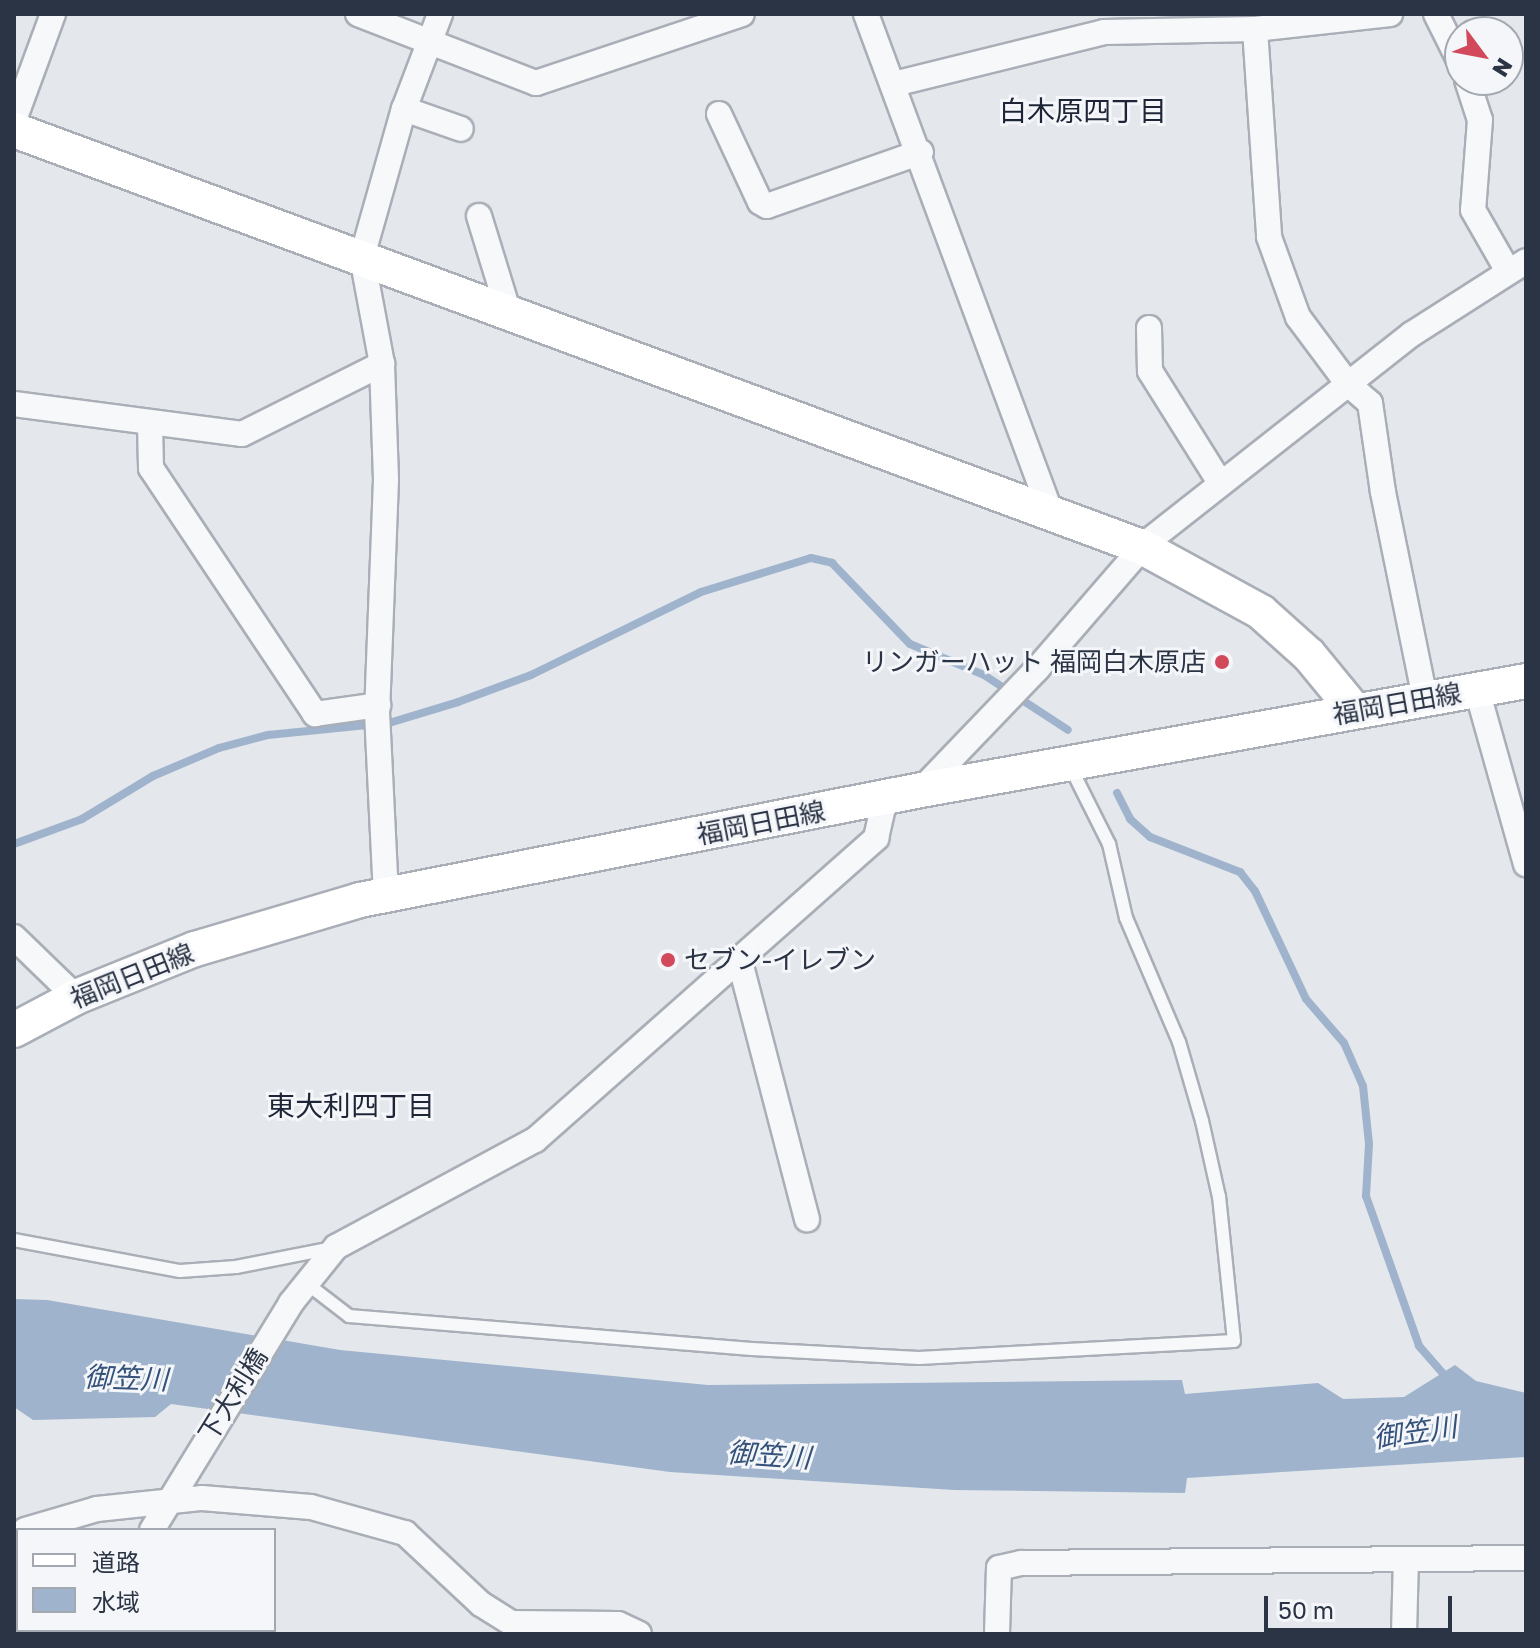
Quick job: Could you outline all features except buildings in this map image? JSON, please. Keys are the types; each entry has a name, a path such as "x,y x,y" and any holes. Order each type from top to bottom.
{"main road":[{"path":"14,130 508,310 1052,516 1142,547 1261,612 1309,655 1355,711"},
{"name":"福岡日田線","path":"14,1030 76,997 195,949 386,896 921,790 1526,681"}],"street":[{"path":"14,120 53,14"},
{"path":"358,14 536,83 742,14"},
{"path":"386,896 377,717 386,479 382,364 362,257 404,109 440,14"},
{"path":"866,14 921,152 1052,516"},
{"path":"894,84 1104,32 1165,21 1255,29 1390,14"},
{"path":"1255,29 1269,237 1298,317 1348,384 1370,403 1425,699"},
{"path":"921,790 1014,692 1142,547 1412,334 1517,266 1473,210 1480,120 1472,96"},
{"path":"404,109 461,129"},
{"path":"719,114 760,202 767,206 921,152"},
{"path":"479,216 508,310"},
{"path":"1149,328 1150,371 1221,484"},
{"path":"14,404 242,434 382,364"},
{"path":"150,424 151,468 315,714 377,717"},
{"path":"1477,690 1526,864"},
{"path":"336,1247 535,1140 740,962 876,838 885,799"},
{"path":"14,937 76,997"},
{"path":"740,962 807,1219"},
{"name":"下大利橋","path":"153,1528 291,1303 336,1247"},
{"path":"32,1528 97,1509 172,1495 233,1497 311,1507 405,1533 481,1604 512,1623 586,1630 618,1624 639,1634"},
{"path":"997,1634 999,1568 1021,1563 1526,1558"},
{"path":"1404,1634 1406,1560"}],"lane":[{"path":"306,1283 349,1316 752,1349 919,1358 1234,1341 1219,1197 1202,1121 1179,1042 1126,918 1109,844 1069,763"},
{"path":"14,1240 180,1271 236,1267 336,1247"}],"shaded area":[{"path":"16,1594 16,1632 134,1634 14,1634"}],"water":[{"name":"御笠川","path":"14,1299 47,1300 340,1350 708,1385 1182,1380 1185,1394 1318,1383 1343,1399 1404,1397 1455,1365 1476,1381 1526,1393 1526,1457 1187,1478 1185,1493 954,1490 670,1472 171,1404 155,1417 33,1420 14,1407"}],"waterway":[{"path":"14,844 82,819 153,776 219,748 268,735 389,723 458,702 531,675 701,592 811,558 832,563 910,644 984,675 1068,730"},
{"path":"1117,793 1130,819 1150,837 1240,872 1255,891 1306,999 1344,1043 1363,1086 1369,1144 1366,1196 1419,1346 1447,1378"}],"place":[{"name":"リンガーハット 福岡白木原店","path":"1222,662"},
{"name":"セブン-イレブン","path":"668,960"}],"district":[{"name":"白木原四丁目","path":"1083,111"},
{"name":"東大利四丁目","path":"351,1106"}]}
